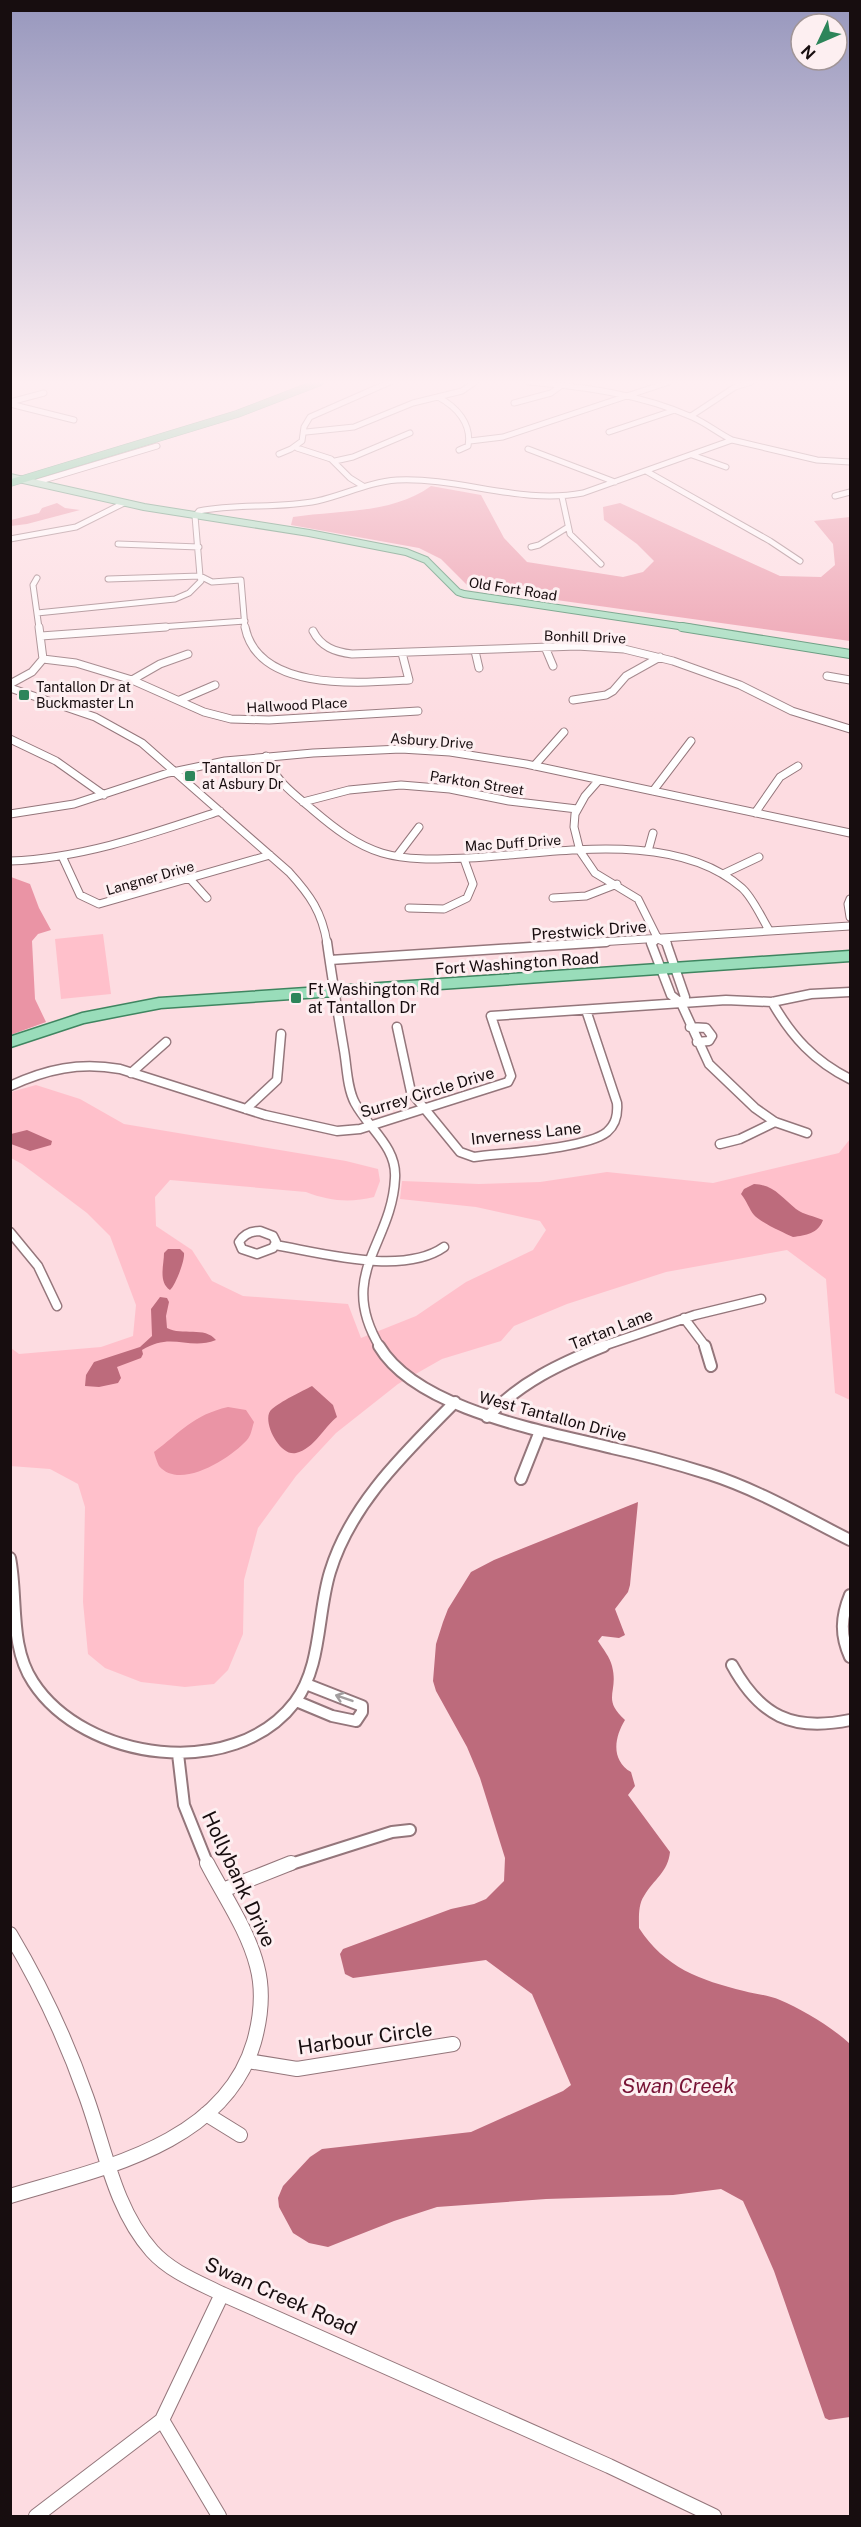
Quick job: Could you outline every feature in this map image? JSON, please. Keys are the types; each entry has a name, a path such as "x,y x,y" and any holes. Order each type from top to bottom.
{"main road":[{"name":"Old Fort Road","path":"108,500 309,533 406,552 426,560 458,592 464,594 850,654"},
{"name":"Fort Washington Road","path":"10,1042 83,1018 140,1006 333,990 850,956"}],"street":[{"path":"37,613 179,598 189,593 201,582 195,516 199,511 319,500"},
{"path":"563,500 568,527 573,537 601,564"},
{"path":"697,500 770,541 800,561"},
{"path":"10,539 76,527 124,504"},
{"path":"531,548 568,527"},
{"path":"118,544 199,547"},
{"path":"108,579 200,576 210,582 241,580 249,642 264,659 289,672 324,680 367,683 409,680 402,653"},
{"path":"10,686 32,672 43,659 33,585 38,578"},
{"path":"41,636 245,621"},
{"name":"Bonhill Drive","path":"313,631 320,643 336,651 362,655 545,647 606,647 660,657 740,685 792,711 850,729"},
{"path":"545,647 553,666"},
{"path":"475,651 479,668"},
{"path":"132,680 160,664 188,654"},
{"path":"573,700 606,695 613,691 626,676 660,657"},
{"name":"Hallwood Place","path":"43,659 76,663 132,680 212,715 242,720 418,711"},
{"path":"827,676 850,680"},
{"path":"180,700 215,685"},
{"name":"West Tantallon Drive","path":"10,686 115,725 142,743 289,872 315,903 324,926 351,1095 393,1159 395,1177 393,1191 369,1259 362,1296 363,1311 371,1334 390,1359 438,1395 487,1417 660,1460 717,1478 763,1496 850,1540"},
{"path":"534,766 564,732"},
{"path":"10,739 56,761 104,795"},
{"path":"652,790 691,741"},
{"name":"Asbury Drive","path":"10,814 74,804 176,772 225,761 266,756 413,750 484,756 850,833"},
{"name":"Mac Duff Drive","path":"266,756 274,775 303,802 348,839 363,846 397,856 433,860 580,850 648,851 687,859 723,874 741,886 753,899 769,930"},
{"path":"755,813 780,777 798,766"},
{"path":"599,780 577,809 574,827 580,850 592,870 638,899 658,939 666,942 685,997 681,1003"},
{"name":"Parkton Street","path":"303,802 349,790 401,785 450,789 509,801 577,809"},
{"path":"10,861 62,856 152,834 220,811"},
{"path":"397,856 419,827"},
{"path":"648,851 653,833"},
{"name":"Langner Drive","path":"62,856 80,896 99,904 111,903 270,855"},
{"path":"723,874 759,856"},
{"path":"410,908 444,909 467,898 472,884 464,859"},
{"path":"190,879 207,898"},
{"path":"553,898 586,896 617,884"},
{"path":"850,899 848,908 850,917"},
{"name":"Prestwick Drive","path":"330,960 850,926"},
{"path":"658,939 651,943 671,996 681,1003 690,1027 709,1064 755,1108 775,1122 807,1133"},
{"name":"Surrey Circle Drive","path":"10,1086 44,1071 69,1065 100,1066 131,1073 246,1109 330,1130 360,1129 495,1088 509,1080 511,1076 491,1016 681,1003 742,1000 772,1002 811,994 850,992"},
{"path":"772,1002 791,1034 806,1051 829,1068 850,1079"},
{"name":"Inverness Lane","path":"397,1027 411,1092 456,1150 470,1156 580,1144 603,1136 616,1124 619,1111 586,1010"},
{"path":"690,1027 706,1028 712,1036 710,1041 697,1042"},
{"path":"246,1109 277,1080 281,1034"},
{"path":"131,1073 166,1042"},
{"path":"720,1144 740,1139 775,1122"},
{"path":"10,1232 41,1271 54,1293 57,1305"},
{"path":"275,1245 369,1259 421,1259 438,1254 444,1246"},
{"name":"Tartan Lane","path":"487,1417 504,1397 539,1375 605,1345 684,1318 760,1299"},
{"path":"684,1318 708,1350 711,1365"},
{"path":"10,1558 14,1574 18,1650 28,1674 41,1693 76,1724 131,1745 178,1754 214,1750 244,1740 272,1722 296,1701 306,1684 331,1571 352,1524 376,1486 455,1402"},
{"path":"521,1479 540,1431"},
{"path":"850,1595 841,1622 842,1637 850,1657"},
{"path":"732,1665 744,1688 756,1701 784,1721 793,1724 824,1725 850,1720"},
{"path":"296,1701 332,1716 356,1722 362,1712 362,1706 354,1701 306,1684"},
{"name":"Hollybank Drive","path":"10,2196 109,2164 170,2140 206,2114 235,2083 248,2061 260,2017 261,1976 253,1951 188,1818 182,1796 178,1754"},
{"path":"223,1890 310,1856 392,1832 411,1830"},
{"name":"Swan Creek Road","path":"10,1934 28,1962 66,2043 126,2209 149,2249 161,2261 222,2294 609,2466 714,2517"},
{"name":"Harbour Circle","path":"248,2061 297,2069 453,2044"},
{"path":"206,2114 240,2135"},
{"path":"36,2517 162,2420 222,2294"},
{"path":"162,2420 219,2517"}],"shaded area":[{"path":"405,500 484,500 504,538 527,562 623,577 643,572 654,561 637,544 604,520 603,507 620,503 780,576 821,577 835,565 833,544 814,521 850,517 850,641 470,588 441,559 419,548 291,525 293,517 365,509"},
{"path":"57,503 65,508 80,510 11,526 11,520 39,513 42,508"},
{"path":"11,877 30,884 51,930 38,934 32,941 35,999 46,1022 13,1034 10,1034"},
{"path":"103,934 111,994 61,999 55,939"},
{"path":"36,1085 80,1099 124,1124 346,1161 378,1169 380,1181 374,1197 356,1200 331,1199 306,1192 170,1180 155,1197 156,1226 192,1250 212,1281 243,1296 348,1304 361,1338 416,1316 466,1282 533,1250 546,1230 540,1221 476,1207 400,1199 402,1181 479,1184 540,1182 607,1172 713,1183 839,1153 850,1139 850,1400 835,1393 826,1279 787,1250 666,1272 567,1304 514,1326 501,1341 442,1359 398,1384 336,1433 296,1476 258,1528 244,1580 243,1634 228,1670 214,1684 185,1687 141,1682 105,1668 88,1654 83,1602 85,1507 78,1484 50,1469 10,1466 11,1348 19,1354 101,1347 133,1336 136,1305 110,1236 87,1213 11,1158 11,1092"},
{"path":"228,1407 246,1410 254,1422 248,1438 239,1447 218,1463 192,1474 168,1473 159,1466 154,1452 196,1419"}],"water":[{"path":"27,1130 52,1141 51,1145 30,1151 11,1144 11,1134"},
{"path":"754,1184 772,1189 799,1211 823,1220 821,1225 811,1233 793,1237 761,1221 754,1215 741,1194 744,1189"},
{"path":"168,1249 180,1249 184,1253 179,1273 170,1290 164,1283 162,1273 164,1253"},
{"path":"160,1297 167,1298 169,1302 166,1316 167,1328 206,1333 216,1340 197,1344 171,1341 153,1345 142,1350 141,1358 117,1367 121,1378 118,1383 99,1387 85,1386 86,1375 94,1362 140,1347 152,1336 151,1309"},
{"path":"312,1386 333,1405 337,1417 308,1447 296,1453 290,1453 283,1449 273,1436 268,1420 269,1414 280,1403"},
{"name":"Swan Creek","path":"638,1502 630,1585 628,1592 615,1609 625,1635 619,1638 602,1636 598,1641 612,1666 614,1706 625,1720 618,1734 616,1748 620,1761 631,1772 635,1786 628,1795 670,1852 664,1870 642,1900 639,1911 639,1928 649,1942 672,1963 698,1977 789,2004 826,2025 850,2044 850,2417 829,2420 825,2418 774,2271 743,2201 721,2189 673,2195 546,2199 437,2207 328,2247 309,2243 293,2233 279,2207 278,2198 283,2186 310,2157 322,2149 471,2132 563,2091 571,2085 532,1994 486,1960 353,1978 345,1974 340,1954 343,1949 451,1909 486,1899 504,1881 505,1858 480,1778 467,1747 436,1691 433,1681 436,1644 443,1622 448,1609 471,1572 494,1560"}],"place":[{"name":"Tantallon Dr at Buckmaster Ln","path":"24,695"},
{"name":"Tantallon Dr at Asbury Dr","path":"190,776"},
{"name":"Ft Washington Rd at Tantallon Dr","path":"296,998"}]}
